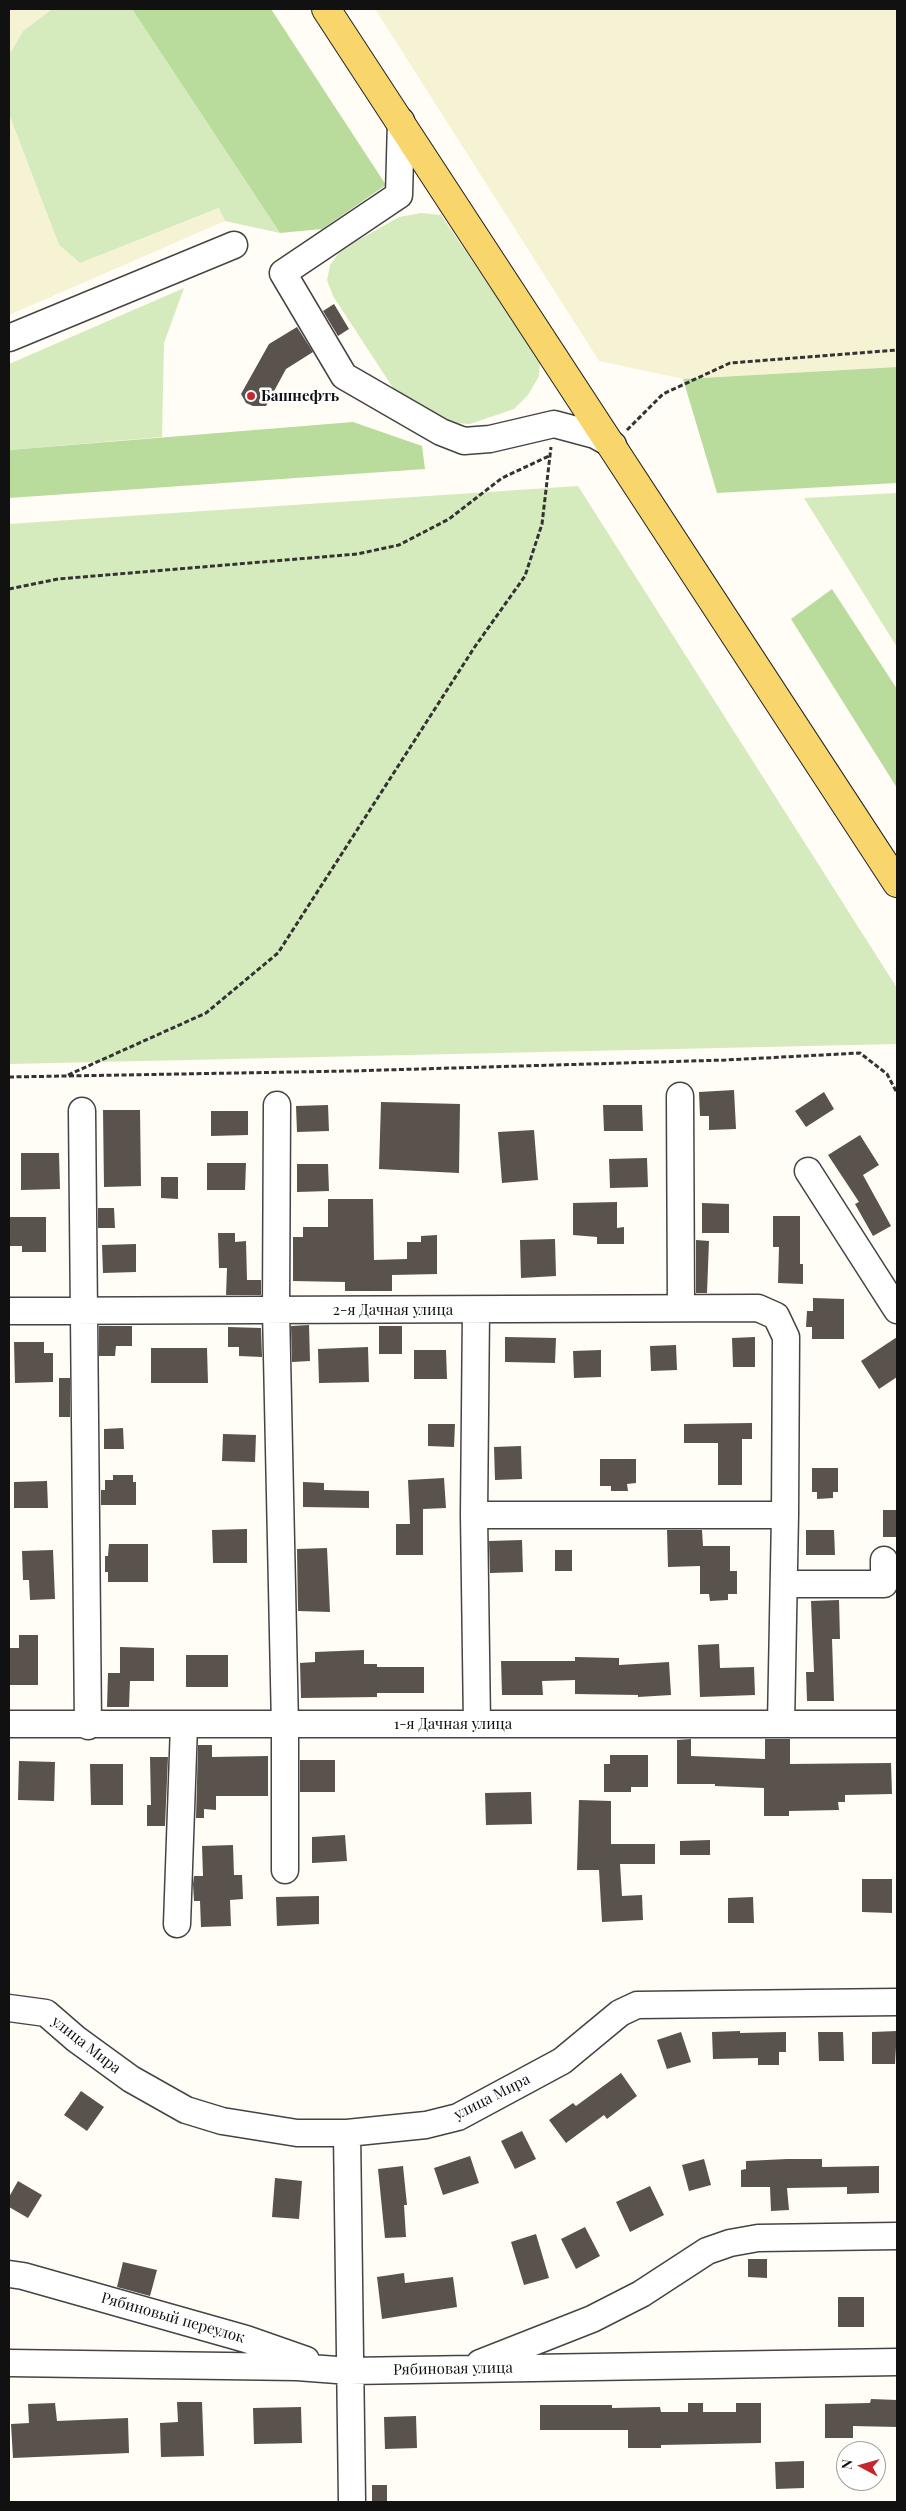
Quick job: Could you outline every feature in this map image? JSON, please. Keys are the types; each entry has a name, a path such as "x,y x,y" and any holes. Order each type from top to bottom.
{"main road":[{"path":"316,9 401,128"},
{"path":"326,9 604,440 897,883"}],"street":[{"path":"401,128 399,195 283,273 344,376 441,432 464,441 490,439 554,424 604,440"},
{"path":"9,338 234,245"},
{"path":"680,1096 681,1308"},
{"path":"277,1105 276,1310 285,1726 285,1870"},
{"path":"82,1111 88,1726"},
{"path":"808,1171 897,1310"},
{"name":"2-я Дачная улица","path":"9,1311 758,1308 776,1316 786,1337 785,1515"},
{"path":"476,1310 474,1515 477,1724"},
{"path":"474,1515 785,1515 781,1724"},
{"path":"784,1584 884,1584 884,1560"},
{"name":"1-я Дачная улица","path":"9,1724 88,1726 897,1724"},
{"path":"177,1924 184,1725"},
{"name":"улица Мира","path":"9,2008 46,2013 76,2039 131,2079 186,2110 222,2121 297,2133 347,2133 426,2125 458,2116 562,2061 620,2013 637,2005 897,2002"},
{"path":"347,2133 343,2370 352,2502"},
{"path":"463,2369 592,2319 641,2294 707,2251 730,2243 758,2238 897,2236"},
{"name":"Рябиновый переулок","path":"9,2274 23,2276 246,2339 343,2370"},
{"name":"Рябиновая улица","path":"9,2362 297,2367 343,2370 897,2362"}],"path":[{"path":"604,440 663,394 730,363 897,350"},
{"path":"66,1076 206,1013 278,953 474,648 525,576 542,524 554,424"},
{"path":"9,589 58,579 357,554 399,546 449,519 502,478 550,456"},
{"path":"9,1077 370,1071 717,1060 860,1053 887,1074 897,1093"}],"shaded area":[{"path":"9,9 52,9 23,31 9,55"},
{"path":"375,9 897,9 897,367 683,379 599,361"},
{"path":"9,114 59,245 80,263 220,208 225,221 9,315"}],"green space":[{"path":"52,9 132,9 280,233 225,221 219,208 80,263 59,245 9,114 9,55 23,31"},
{"path":"132,9 271,9 386,185 322,229 280,233"},
{"path":"421,213 441,215 540,361 539,376 528,395 514,409 470,424 452,423 395,391 333,296 327,280 330,265 338,254 399,217"},
{"path":"184,288 164,343 162,437 9,450 9,364"},
{"path":"897,367 897,483 717,493 683,379"},
{"path":"353,422 422,446 425,469 9,498 9,450"},
{"path":"578,486 897,988 897,1044 9,1064 9,524"},
{"path":"897,493 897,647 804,498"},
{"path":"832,589 897,689 897,788 791,619"}],"building":[{"path":"334,304 349,329 338,336 323,311"},
{"path":"297,327 313,352 286,369 266,406 253,406 246,403 241,394 269,344"},
{"path":"734,1090 736,1129 709,1130 709,1116 700,1116 699,1092"},
{"path":"824,1092 834,1109 806,1127 795,1111"},
{"path":"381,1102 460,1104 459,1173 379,1169"},
{"path":"328,1105 329,1131 297,1132 296,1106"},
{"path":"603,1105 642,1105 643,1131 604,1131"},
{"path":"103,1110 140,1110 141,1186 104,1187"},
{"path":"211,1111 248,1111 248,1135 211,1136"},
{"path":"534,1130 538,1180 502,1183 498,1132"},
{"path":"860,1135 879,1165 863,1175 891,1226 873,1236 855,1204 859,1202 828,1155"},
{"path":"21,1153 59,1153 60,1189 21,1190"},
{"path":"647,1158 648,1187 610,1188 609,1159"},
{"path":"207,1163 246,1163 245,1190 207,1190"},
{"path":"297,1164 328,1164 329,1191 297,1192"},
{"path":"161,1177 178,1177 178,1199 161,1198"},
{"path":"328,1199 373,1199 374,1260 407,1259 407,1242 421,1242 421,1236 437,1235 437,1274 392,1275 392,1291 345,1291 345,1282 293,1281 293,1237 303,1237 303,1227 328,1227"},
{"path":"617,1202 617,1228 624,1227 624,1244 597,1244 597,1237 573,1235 573,1203"},
{"path":"702,1203 729,1204 729,1233 702,1233"},
{"path":"98,1208 114,1208 115,1228 98,1228"},
{"path":"773,1216 800,1216 800,1264 803,1264 803,1284 778,1283 779,1247 773,1247"},
{"path":"9,1217 46,1217 46,1252 22,1252 22,1246 9,1246"},
{"path":"218,1233 235,1233 235,1242 246,1241 247,1280 261,1280 261,1295 226,1295 227,1268 219,1268"},
{"path":"555,1239 556,1276 521,1278 520,1240"},
{"path":"696,1240 709,1241 707,1293 696,1293"},
{"path":"136,1244 136,1272 103,1273 102,1245"},
{"path":"813,1298 844,1299 844,1339 812,1339 812,1327 806,1327 807,1311 813,1311"},
{"path":"309,1325 310,1361 292,1362 291,1326"},
{"path":"99,1326 132,1326 132,1346 116,1346 115,1356 99,1356"},
{"path":"379,1326 402,1326 402,1354 379,1354"},
{"path":"228,1327 261,1328 262,1357 239,1356 239,1347 228,1347"},
{"path":"505,1337 556,1338 555,1363 505,1362"},
{"path":"755,1337 755,1367 733,1367 732,1338"},
{"path":"897,1337 897,1377 879,1389 861,1361"},
{"path":"14,1342 44,1342 44,1353 53,1353 53,1382 15,1383"},
{"path":"676,1345 677,1370 651,1371 650,1346"},
{"path":"368,1347 369,1382 319,1383 318,1349"},
{"path":"151,1348 207,1348 208,1383 151,1383"},
{"path":"414,1350 446,1350 447,1379 414,1379"},
{"path":"601,1350 601,1377 574,1378 573,1351"},
{"path":"59,1378 70,1378 70,1417 59,1417"},
{"path":"752,1423 752,1439 742,1439 742,1485 718,1485 718,1443 684,1443 684,1424"},
{"path":"428,1424 455,1424 454,1447 428,1446"},
{"path":"123,1428 124,1449 104,1449 104,1429"},
{"path":"223,1434 256,1435 255,1462 222,1461"},
{"path":"521,1446 522,1479 495,1480 494,1447"},
{"path":"600,1459 636,1459 636,1483 627,1484 628,1491 611,1491 611,1486 600,1486"},
{"path":"812,1468 838,1468 838,1492 833,1492 833,1498 817,1499 817,1492 812,1492"},
{"path":"113,1475 133,1475 133,1482 136,1482 136,1505 101,1505 101,1490 105,1490 105,1480 113,1480"},
{"path":"444,1478 446,1508 423,1509 423,1555 396,1555 396,1524 410,1524 408,1480"},
{"path":"47,1481 48,1508 14,1508 14,1482"},
{"path":"303,1482 324,1483 324,1490 369,1491 369,1508 303,1507"},
{"path":"883,1510 897,1510 897,1537 883,1537"},
{"path":"247,1529 247,1563 213,1563 212,1530"},
{"path":"667,1530 702,1530 703,1546 730,1546 730,1571 737,1571 737,1594 728,1594 728,1600 710,1601 709,1594 700,1594 700,1566 668,1567"},
{"path":"806,1530 834,1530 835,1555 806,1555"},
{"path":"522,1540 523,1572 490,1573 489,1541"},
{"path":"109,1544 148,1544 148,1582 108,1582 108,1572 105,1572 105,1556 108,1556"},
{"path":"327,1548 330,1612 298,1611 297,1549"},
{"path":"53,1550 55,1599 30,1600 29,1580 23,1580 22,1551"},
{"path":"555,1550 572,1550 572,1571 555,1571"},
{"path":"839,1600 840,1639 832,1639 834,1701 807,1701 806,1672 814,1672 811,1601"},
{"path":"19,1635 38,1635 38,1685 9,1685 9,1648 19,1648"},
{"path":"719,1644 720,1668 754,1667 755,1695 700,1697 698,1645"},
{"path":"120,1647 154,1648 154,1681 130,1681 129,1707 107,1707 108,1673 120,1673"},
{"path":"364,1650 364,1664 377,1664 377,1667 424,1667 424,1693 377,1693 377,1697 301,1698 300,1663 315,1662 315,1652"},
{"path":"186,1655 228,1655 228,1687 186,1687"},
{"path":"575,1657 619,1658 619,1665 669,1662 671,1695 638,1697 638,1695 575,1694 575,1680 542,1681 543,1695 502,1695 501,1661 575,1661"},
{"path":"691,1739 691,1756 765,1759 765,1739 790,1739 790,1764 891,1763 892,1794 845,1795 845,1802 838,1802 839,1810 789,1811 789,1816 764,1816 764,1788 715,1786 715,1784 677,1784 677,1740"},
{"path":"198,1745 212,1745 212,1757 268,1756 268,1796 216,1796 216,1810 204,1809 204,1818 196,1818"},
{"path":"610,1755 648,1755 648,1787 631,1787 631,1792 604,1792 604,1764 610,1764"},
{"path":"150,1757 168,1757 165,1826 147,1826 147,1805 151,1805"},
{"path":"300,1760 335,1760 335,1792 300,1792"},
{"path":"19,1761 55,1762 54,1801 18,1800"},
{"path":"90,1764 123,1764 123,1805 91,1805"},
{"path":"531,1792 532,1824 486,1825 485,1793"},
{"path":"579,1800 611,1801 611,1844 655,1844 655,1864 620,1864 622,1896 642,1895 643,1920 602,1922 599,1870 577,1870"},
{"path":"345,1835 347,1861 312,1863 312,1837"},
{"path":"710,1840 710,1855 680,1855 680,1841"},
{"path":"233,1845 234,1875 242,1875 243,1899 230,1900 231,1926 201,1927 200,1901 194,1901 193,1884 194,1876 203,1876 202,1846"},
{"path":"862,1879 892,1879 892,1913 862,1912"},
{"path":"319,1896 319,1924 277,1926 276,1897"},
{"path":"753,1897 754,1923 728,1923 728,1898"},
{"path":"740,2031 740,2033 786,2032 786,2052 779,2052 779,2065 758,2065 758,2058 713,2059 712,2032"},
{"path":"897,2031 895,2064 872,2064 872,2032"},
{"path":"681,2032 691,2062 667,2069 657,2040"},
{"path":"818,2032 843,2032 844,2061 819,2061"},
{"path":"621,2073 637,2096 607,2119 604,2115 566,2143 549,2120 573,2103 576,2106"},
{"path":"81,2091 104,2107 87,2131 64,2115"},
{"path":"522,2131 536,2159 515,2169 501,2141"},
{"path":"470,2156 479,2183 443,2195 434,2168"},
{"path":"704,2159 711,2185 689,2191 682,2165"},
{"path":"822,2159 822,2167 879,2166 879,2193 847,2194 847,2187 787,2188 789,2210 771,2211 770,2187 741,2187 741,2170 746,2169 746,2161"},
{"path":"403,2166 407,2205 404,2205 406,2237 385,2238 378,2169"},
{"path":"275,2178 302,2181 299,2219 272,2217"},
{"path":"18,2181 42,2195 28,2218 9,2207 9,2197"},
{"path":"650,2186 664,2215 630,2232 616,2202"},
{"path":"585,2227 600,2256 576,2269 561,2239"},
{"path":"536,2234 549,2278 524,2285 511,2242"},
{"path":"748,2259 767,2259 767,2278 748,2277"},
{"path":"123,2262 157,2270 150,2296 117,2287"},
{"path":"404,2273 405,2283 453,2277 457,2307 382,2319 377,2277"},
{"path":"838,2297 864,2297 864,2327 838,2327"},
{"path":"871,2399 897,2400 897,2427 853,2426 853,2438 825,2438 825,2404 870,2403"},
{"path":"177,2402 202,2402 204,2456 161,2457 160,2423 178,2422"},
{"path":"55,2403 57,2421 128,2418 129,2453 13,2458 11,2424 29,2423 28,2404"},
{"path":"688,2403 703,2403 703,2412 736,2412 736,2403 761,2403 761,2443 661,2445 661,2448 628,2448 628,2430 540,2430 540,2405 612,2405 612,2408 660,2407 661,2412 688,2412"},
{"path":"301,2407 302,2443 254,2444 253,2408"},
{"path":"416,2416 417,2448 385,2449 384,2417"},
{"path":"804,2461 804,2488 776,2489 775,2462"},
{"path":"372,2485 387,2485 387,2502 372,2502"}],"place":[{"name":"Башнефть","path":"251,396"}]}
